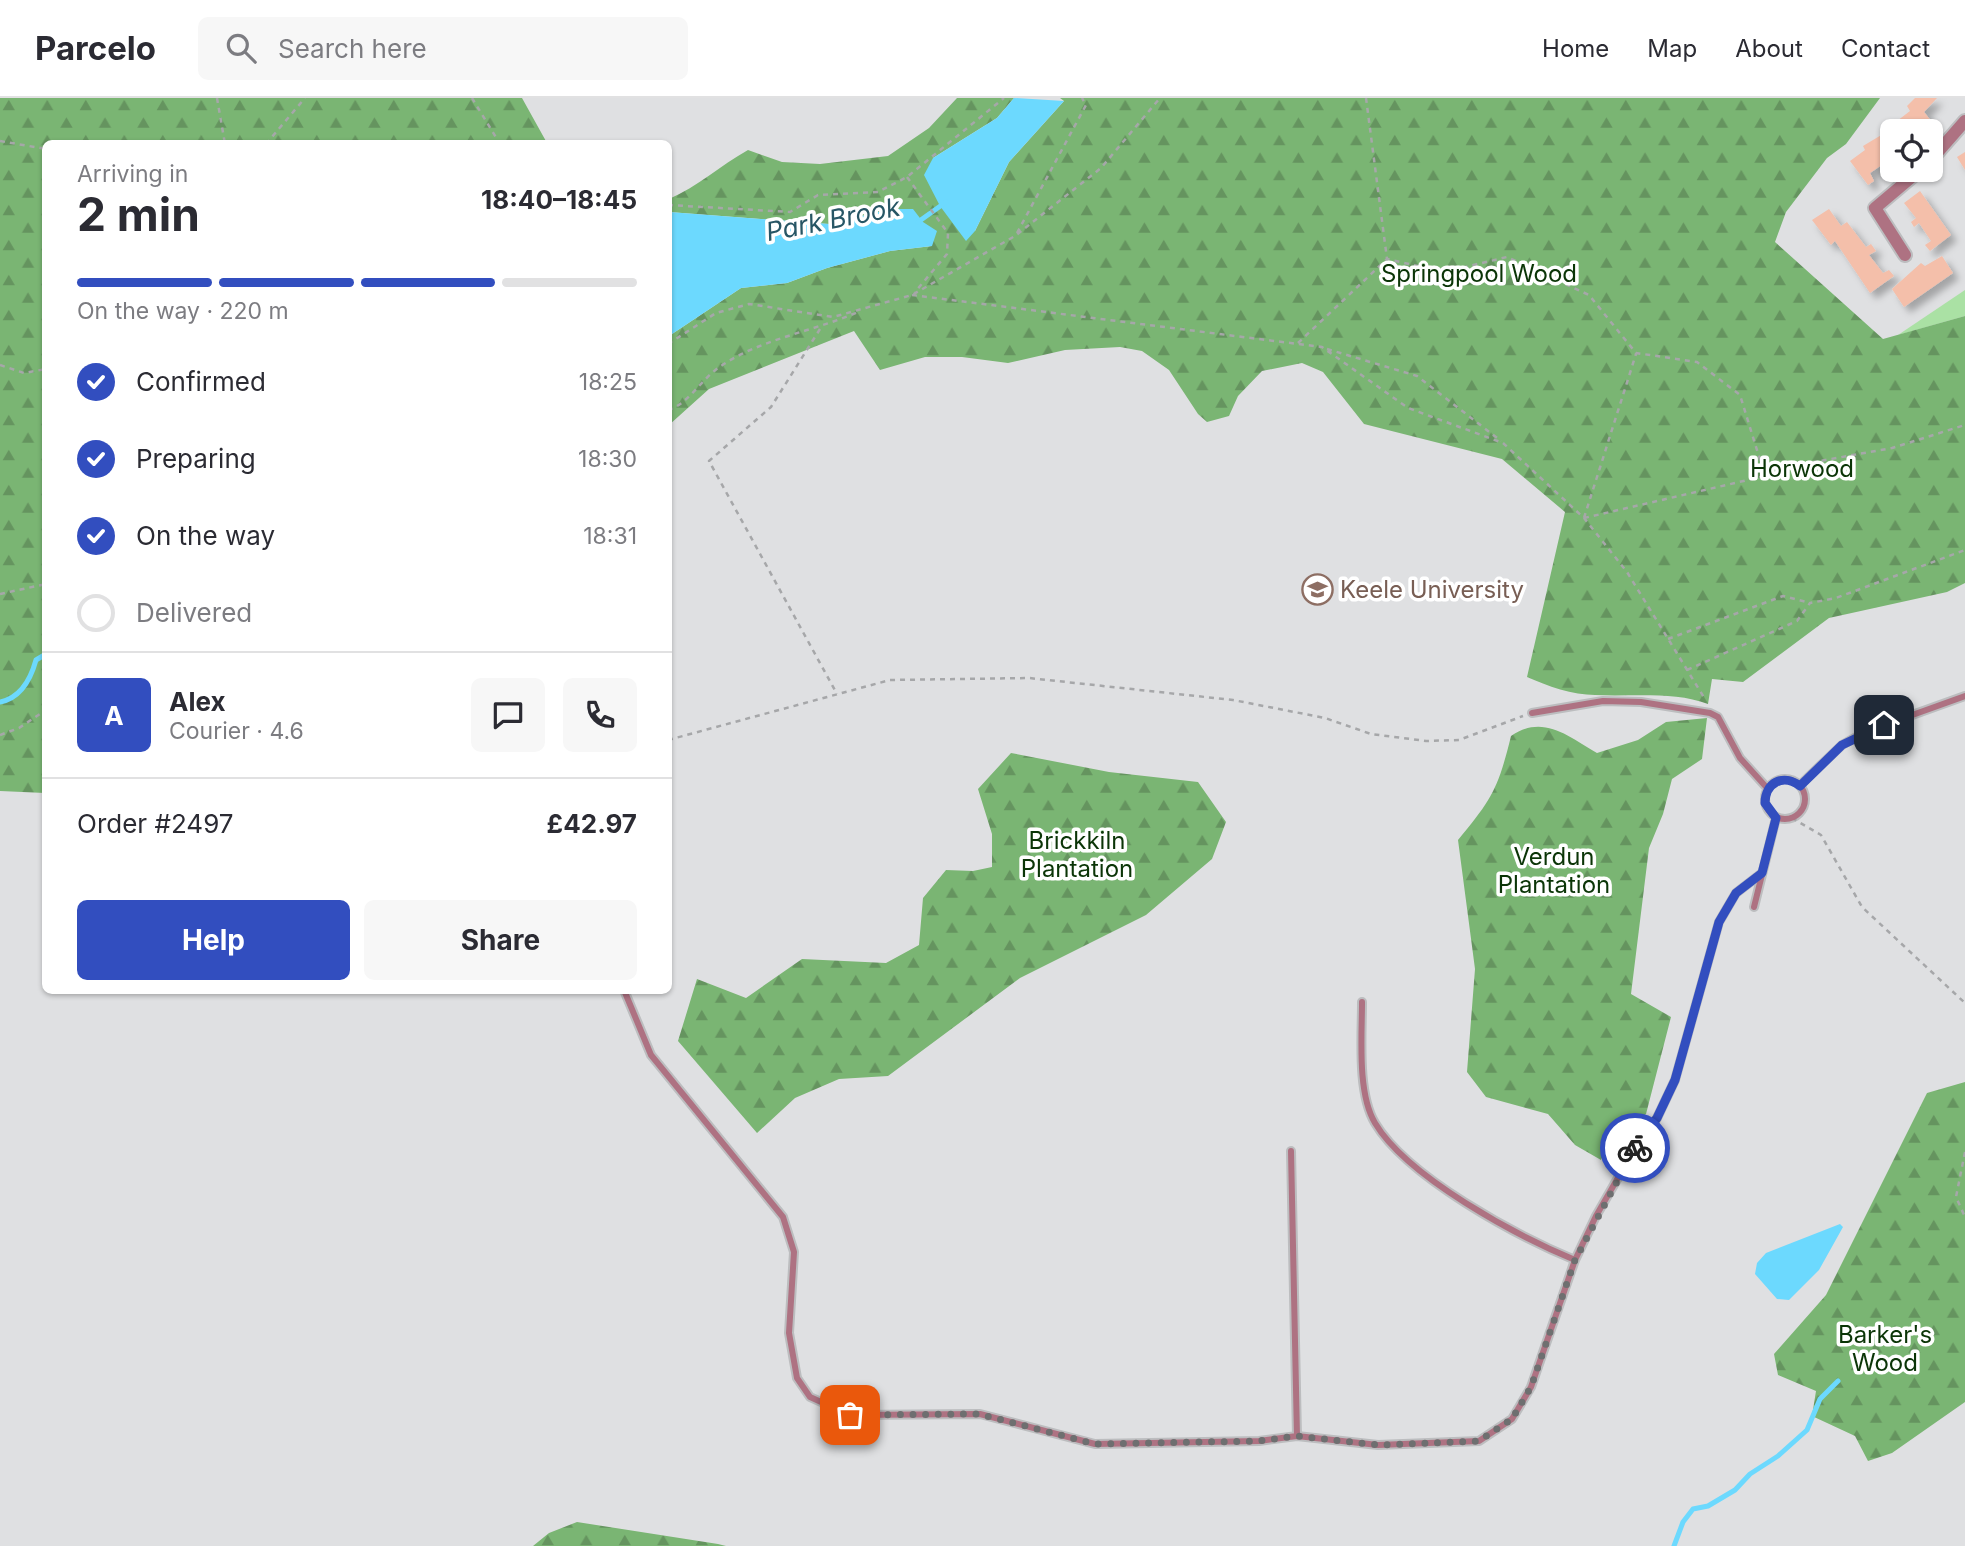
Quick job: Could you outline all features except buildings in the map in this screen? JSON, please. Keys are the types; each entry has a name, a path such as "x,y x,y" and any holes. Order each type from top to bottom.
{"street":[{"path":"1943,146 1965,121"},
{"path":"1905,255 1875,208 1906,182"}],"lane":[{"path":"1800,786 1842,745 1965,696"},
{"path":"1532,713 1603,701 1641,702 1710,713 1718,717 1740,758 1768,789"},
{"path":"1787,779 1800,786 1805,802 1803,809 1793,818 1776,818 1765,803 1768,789 1778,780 1787,779"},
{"path":"1754,907 1776,818"},
{"path":"626,994 651,1055 783,1217 793,1252 789,1333 797,1377 810,1397 850,1415 979,1414 1095,1444 1259,1441 1297,1436 1378,1445 1479,1441 1512,1419 1531,1387 1575,1260 1596,1216 1634,1150 1657,1118 1675,1080 1719,922 1736,893 1762,873"},
{"path":"1362,1002 1362,1060 1368,1105 1374,1123 1405,1158 1489,1218 1575,1260"},
{"path":"1291,1151 1297,1436"}],"path":[{"path":"218,98 224,140"},
{"path":"269,140 306,98"},
{"path":"472,98 498,140"},
{"path":"672,205 790,212 818,195 877,192 907,177 1004,98"},
{"path":"1015,236 1086,105 1082,98"},
{"path":"672,341 716,313 749,303 834,317 912,295 1015,236 1101,168 1160,98"},
{"path":"1366,98 1387,258"},
{"path":"0,141 42,148"},
{"path":"907,177 948,233 947,254 912,295"},
{"path":"1387,258 1444,272 1507,257 1589,295 1636,353 1697,362 1740,394 1765,476"},
{"path":"1297,344 1387,258"},
{"path":"912,295 1322,347 1417,376 1503,443 1584,518 1627,572 1709,704"},
{"path":"672,409 718,368 769,341 820,329 868,307"},
{"path":"820,329 771,407 709,461 837,694"},
{"path":"1322,347 1408,408 1503,443"},
{"path":"1584,518 1636,353"},
{"path":"0,365 23,373 42,370"},
{"path":"1584,518 1765,476 1803,464 1892,448 1965,425"},
{"path":"1668,639 1783,596 1810,603 1836,597 1965,550"},
{"path":"0,594 42,585"},
{"path":"1687,670 1797,621 1810,603"},
{"path":"672,739 890,680 1029,678 1233,700 1325,718 1371,734 1426,741 1459,740 1532,713"},
{"path":"0,735 19,728 42,713"},
{"path":"1793,818 1821,835 1862,906 1965,1003"},
{"path":"1965,1152 1956,1196 1965,1217"}],"green space":[{"path":"0,98 522,98 545,140 42,140 42,793 0,791"},
{"name":"Springpool Wood","path":"957,98 1014,98 997,118 933,158 975,231 1009,162 1064,101 1060,98 1880,98 1846,144 1827,158 1786,212 1775,242 1883,339 1965,316 1965,583 1947,592 1829,618 1743,682 1712,679 1708,704 1681,697 1587,695 1543,684 1527,677 1565,512 1502,459 1364,424 1323,372 1302,363 1262,371 1238,396 1229,416 1207,422 1198,414 1169,370 1142,351 1120,347 1065,350 1008,363 962,357 925,357 880,370 854,331 709,389 672,422 672,334 741,288 787,283 827,268 890,251 932,246 891,209 829,224 672,212 672,197 748,150 782,162 820,164 888,156 929,128"},
{"path":"1965,290 1965,316 1898,335"},
{"name":"Verdun Plantation","path":"1707,718 1702,759 1672,779 1663,814 1649,848 1631,994 1671,1017 1646,1114 1607,1146 1601,1160 1575,1145 1548,1114 1486,1097 1467,1072 1475,969 1458,840 1479,814 1492,792 1511,736 1523,730 1545,727 1555,730 1597,753 1638,740 1666,722"},
{"name":"Brickkiln Plantation","path":"1011,753 1109,772 1198,782 1226,822 1212,859 1146,915 1020,978 888,1076 839,1079 795,1098 757,1133 678,1041 697,979 746,998 802,959 886,963 919,945 923,898 946,870 973,871 992,867 992,834 978,789"},
{"name":"Barker's Wood","path":"1965,1082 1965,1402 1892,1453 1868,1461 1855,1436 1812,1416 1816,1391 1778,1375 1774,1354 1826,1295 1927,1093"},
{"path":"577,1522 726,1546 533,1546 549,1533"}],"water":[{"path":"1014,98 1064,101 1009,162 975,231 966,241 940,206 924,175 933,158 997,118"},
{"path":"891,209 913,209 923,222 937,231 932,246 890,251 827,268 787,283 741,288 672,334 672,212 829,224"},
{"path":"1840,1224 1843,1227 1819,1270 1789,1300 1777,1299 1755,1274 1757,1263 1766,1253"}],"waterway":[{"name":"Park Brook","path":"918,222 946,202"},
{"name":"Park Brook","path":"0,702 19,692 28,680 36,660 42,656"},
{"path":"1674,1546 1683,1522 1693,1509 1708,1506 1735,1490 1750,1474 1778,1456 1807,1430 1820,1399 1838,1381"}],"way so far":[{"path":"850,1415 979,1414 1095,1444 1259,1441 1297,1436 1378,1445 1479,1441 1512,1419 1531,1387 1575,1260 1596,1216 1635,1148"}],"place":[{"name":"Keele University","path":"1317,589"}],"route":[{"path":"1635,1148 1657,1118 1675,1080 1719,922 1736,893 1762,873 1776,818 1766,807 1765,796 1768,789 1778,780 1787,779 1800,786 1842,745 1884,725"}],"park label":[{"name":"Horwood","path":"1802,468"}]}
